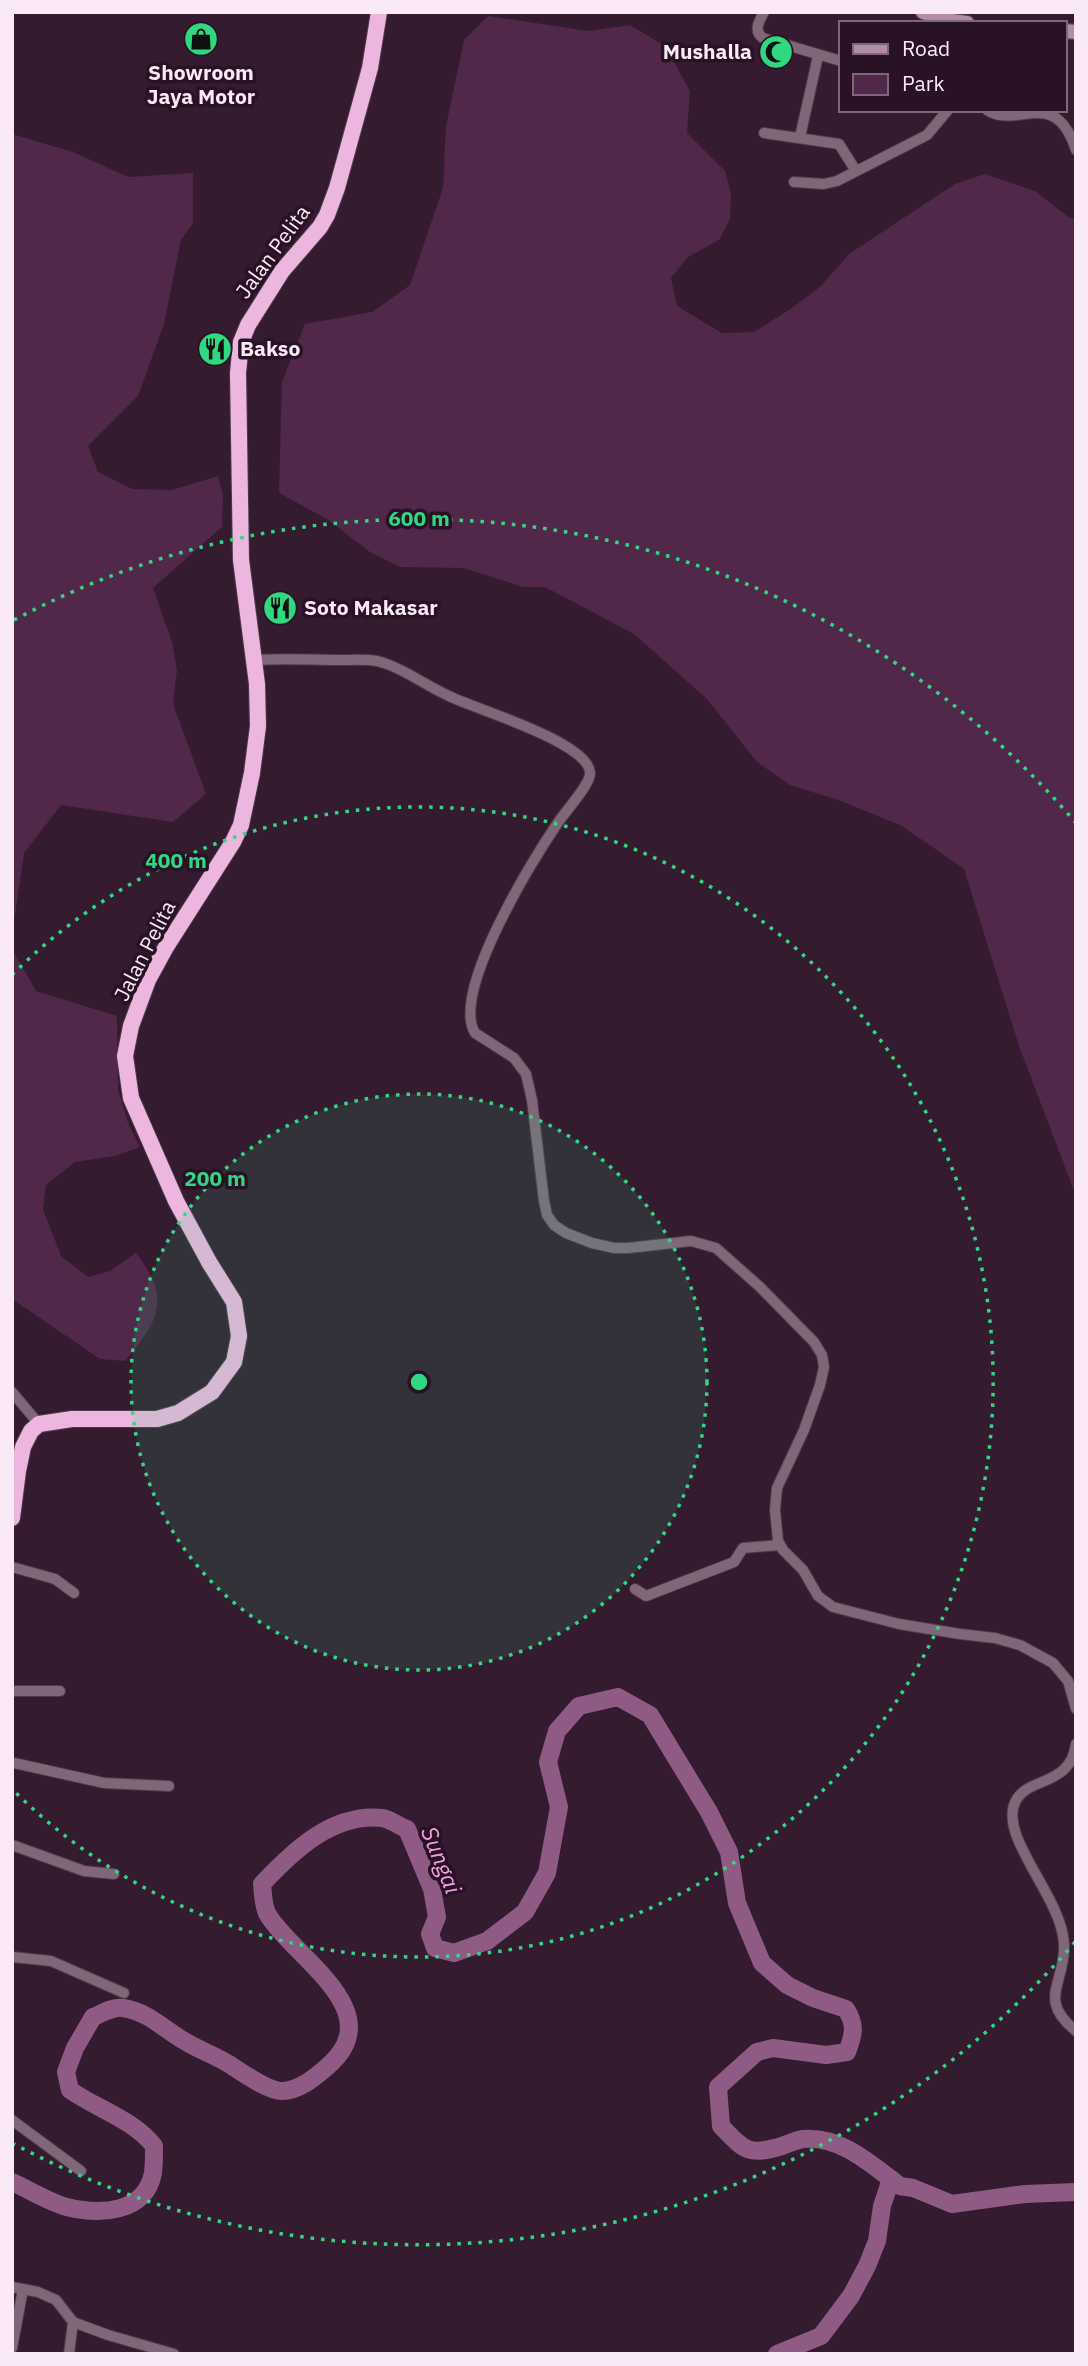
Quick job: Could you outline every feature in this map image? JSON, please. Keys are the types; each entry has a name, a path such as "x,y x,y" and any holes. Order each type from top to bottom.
{"highway":[{"name":"Jalan Pelita","path":"38,1424 72,1419 157,1419 178,1413 212,1392 234,1362 239,1336 234,1302 209,1262 159,1163 131,1098 125,1056 131,1026 148,980 241,825 253,773 258,726 255,660 241,560 238,373 241,342 252,318 282,271 327,215 367,79 379,12"},
{"path":"12,1518 23,1447 38,1424"}],"main road":[{"path":"923,12 952,21"}],"street":[{"path":"764,12 757,27 763,38 839,60"},
{"path":"800,137 818,55"},
{"path":"794,182 824,184 856,171 927,135 946,112"},
{"path":"992,112 1003,116 1030,112 1050,115 1066,126 1076,150"},
{"path":"764,133 839,144 856,171"},
{"path":"255,660 377,661 459,701 540,733 569,748 586,761 590,768 590,779 558,823 503,913 476,984 470,1014 470,1023 475,1033 514,1058 526,1074 532,1100 547,1215 554,1225 566,1233 614,1248 691,1241 716,1248 814,1342 822,1355 824,1367 804,1430 777,1488 775,1530 780,1545 803,1570 818,1596 833,1606 899,1623 1020,1644 1053,1663 1068,1681 1076,1709"},
{"path":"12,1392 38,1424"},
{"path":"635,1589 646,1596 734,1562 743,1548 780,1545"},
{"path":"12,1567 55,1579 74,1593"},
{"path":"12,1692 60,1691"},
{"path":"1076,1744 1074,1756 1062,1772 1023,1793 1016,1800 1013,1822 1017,1838 1058,1914 1064,1953 1054,2004 1063,2021 1076,2031"},
{"path":"13,1765 104,1783 169,1786"},
{"path":"12,1845 84,1871 114,1874"},
{"path":"12,1957 51,1961 124,1993"},
{"path":"12,2120 81,2171"},
{"path":"12,2348 17,2288 38,2292 56,2300 73,2322 174,2354"},
{"path":"69,2354 73,2322"}],"green space":[{"path":"488,16 589,31 630,25 665,46 690,91 687,133 725,171 731,193 730,219 719,240 688,257 671,278 677,306 722,333 754,332 821,286 849,254 955,184 985,174 1035,191 1068,217 1076,219 1076,1196 1019,1046 964,869 902,826 841,801 790,785 757,762 707,699 634,634 545,587 523,587 464,568 400,567 370,552 327,519 279,493 282,382 305,324 372,312 410,285 443,188 446,126 464,40"},
{"path":"12,134 73,152 128,177 193,173 193,223 181,240 164,324 138,396 88,446 98,472 132,489 172,490 218,476 223,496 222,527 153,588 172,642 177,670 173,704 206,794 173,822 61,805 24,853 12,936"},
{"path":"12,949 36,991 117,1016 118,1090 128,1123 140,1147 115,1156 75,1162 46,1185 43,1209 61,1256 88,1277 110,1271 136,1253 147,1269 154,1283 157,1308 146,1333 125,1361 100,1359 12,1299"}],"waterway":[{"name":"Sungai","path":"12,2182 60,2205 93,2211 106,2211 131,2204 141,2197 148,2187 153,2173 154,2146 126,2122 70,2090 66,2072 75,2048 93,2017 108,2011 119,2008 141,2013 188,2043 277,2090 301,2086 328,2066 345,2045 349,2025 344,2005 315,1967 268,1915 262,1884 300,1847 330,1828 364,1818 382,1818 407,1829 432,1889 437,1917 430,1934 435,1948 454,1953 487,1941 525,1912 547,1873 559,1807 548,1762 557,1731 579,1706 618,1697 650,1715 709,1812 729,1852 737,1903 762,1963 787,1985 813,1998 846,2009 853,2025 847,2052 826,2055 773,2048 757,2052 718,2087 721,2126 742,2146 754,2151 771,2149 803,2139 828,2141 851,2151 891,2179"},
{"path":"777,2354 821,2336 851,2296 877,2241 882,2206 891,2179 900,2186 913,2188 952,2204 1025,2194 1076,2192"}],"place":[{"name":"Showroom Jaya Motor","path":"201,39"},
{"name":"Mushalla","path":"776,52"},
{"name":"Bakso","path":"215,349"},
{"name":"Soto Makasar","path":"280,608"}]}
